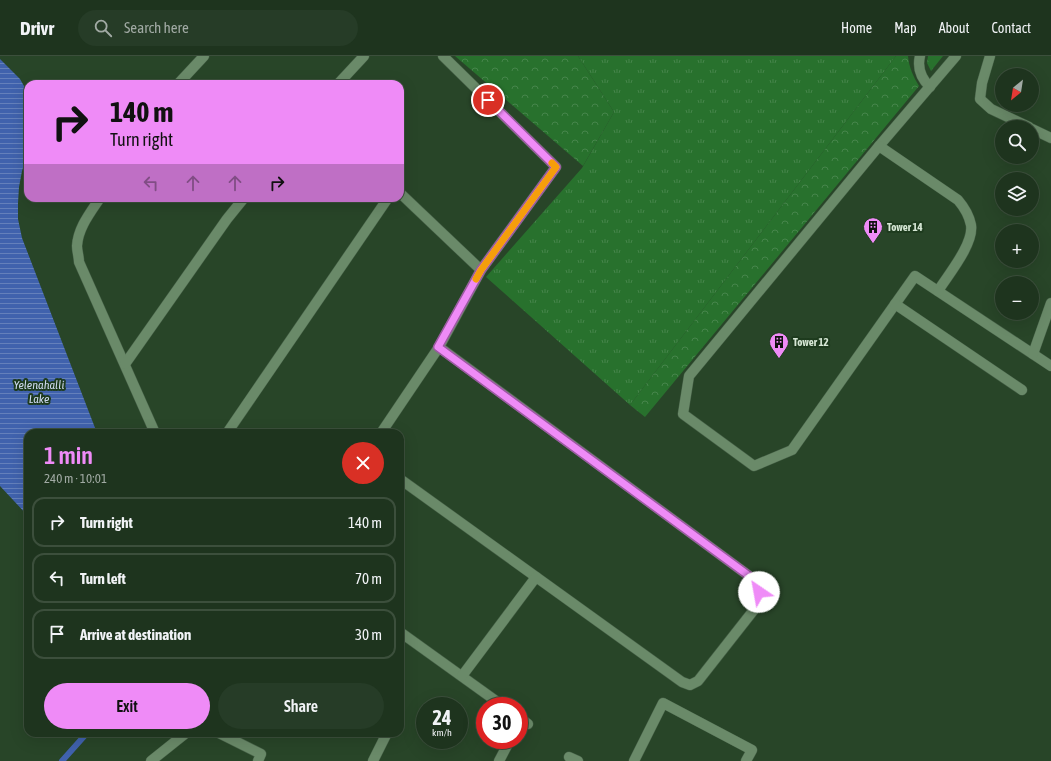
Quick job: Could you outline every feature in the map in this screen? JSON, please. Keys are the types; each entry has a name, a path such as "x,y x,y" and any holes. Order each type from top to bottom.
{"street":[{"path":"182,80 204,56"},
{"path":"342,80 364,56"},
{"path":"384,429 438,347 481,270 556,167 443,56"},
{"path":"920,56 919,63 921,76 930,87"},
{"path":"956,56 879,146 689,376 683,414 754,466 792,450 915,276 1051,366"},
{"path":"990,56 982,83 980,99 991,109 1014,120"},
{"path":"1039,132 1051,138"},
{"path":"879,146 958,200 965,209 971,226 967,247 938,291"},
{"path":"404,196 481,270"},
{"path":"97,202 83,225 80,233 77,247 79,262 154,429"},
{"path":"125,364 222,226 241,202"},
{"path":"230,429 385,202"},
{"path":"1033,354 1051,303"},
{"path":"895,304 1022,390"},
{"path":"404,482 682,682 690,685 698,681 753,611 758,600 759,592 756,581 438,347"},
{"path":"462,676 536,577"},
{"path":"404,635 491,697"},
{"path":"634,761 663,704 752,750 746,761"},
{"path":"151,761 181,737"},
{"path":"227,737 261,754 258,761"},
{"path":"373,761 385,737"},
{"path":"500,761 506,749"}],"green space":[{"path":"455,56 578,56 614,112 583,166"},
{"path":"578,56 896,56 630,405 486,277 582,168 614,112"},
{"path":"896,56 908,56 909,64 919,86 645,417 630,405"},
{"path":"928,56 943,56 931,71 927,63"}],"water":[{"name":"Yelenahalli Lake","path":"0,59 20,79 24,86 24,165 19,187 18,203 18,219 22,238 95,429 24,429 24,512 0,486"}],"waterway":[{"path":"62,761 83,737"}],"slow traffic":[{"path":"476,279 556,167 552,163"}],"place":[{"name":"Tower 14","path":"873,244"},
{"name":"Tower 12","path":"779,359"}],"route":[{"path":"488,100 556,167 481,270 438,347 756,581 759,592"}]}
